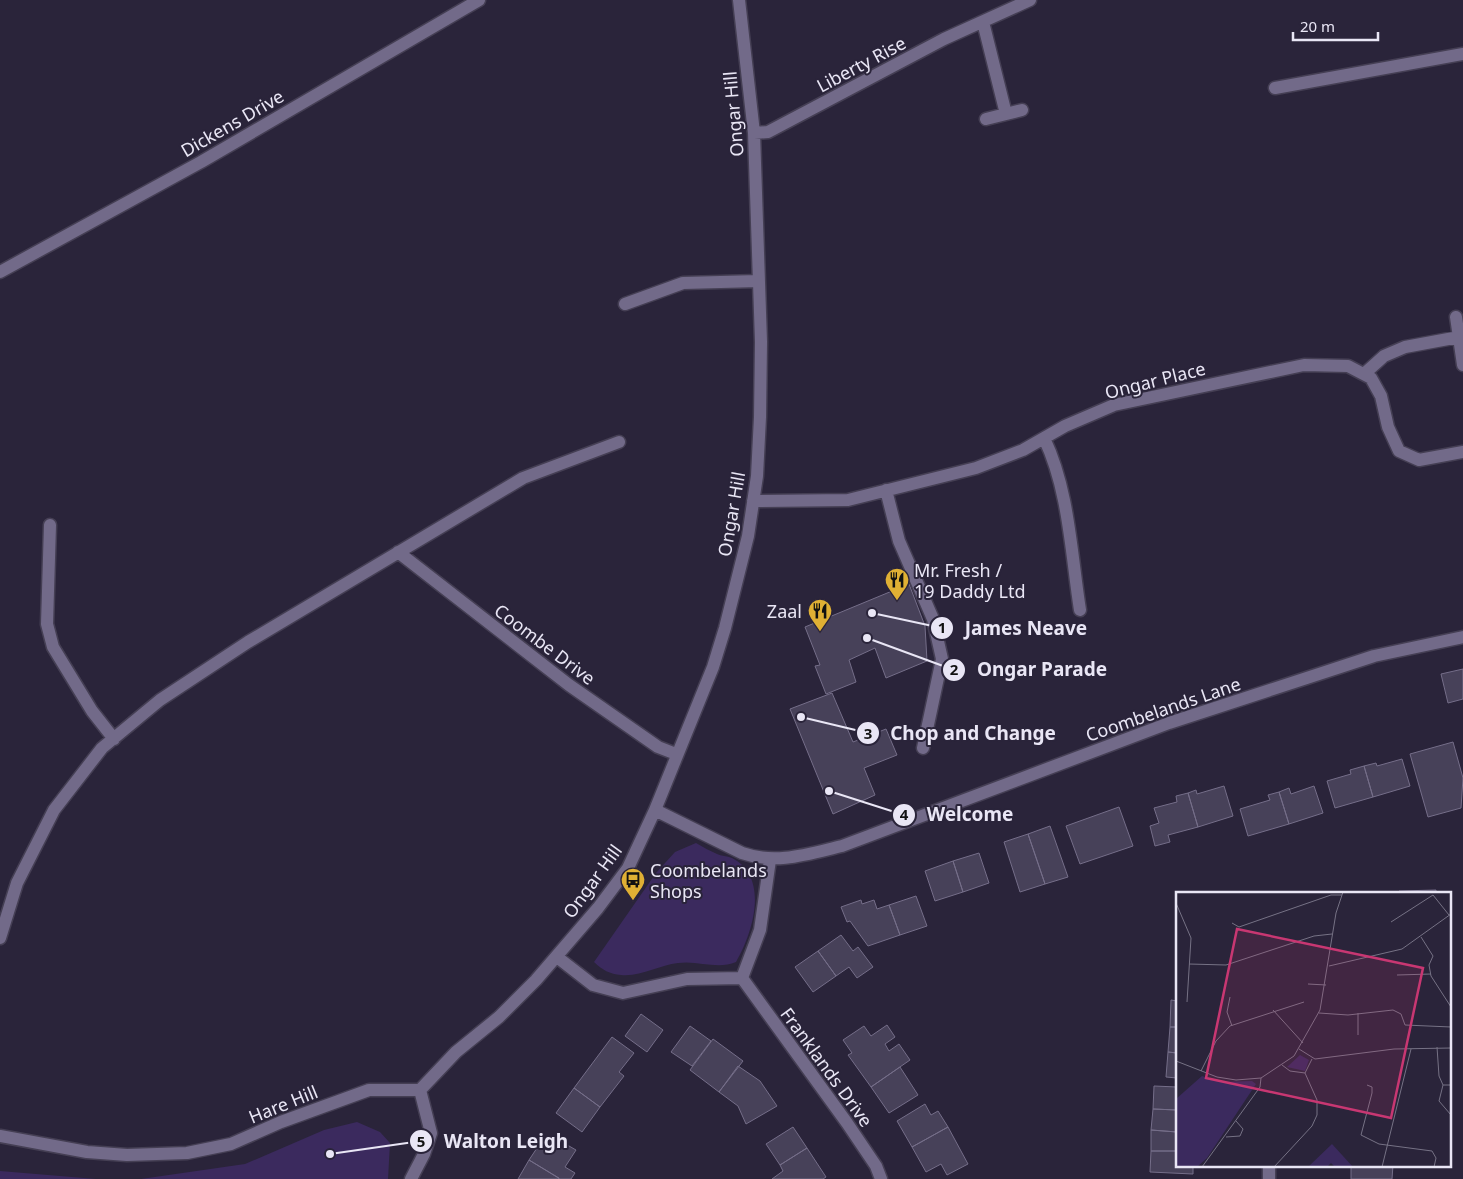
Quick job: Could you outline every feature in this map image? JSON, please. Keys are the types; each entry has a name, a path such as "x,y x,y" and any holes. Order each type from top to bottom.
{"street":[{"name":"Dickens Drive","path":"0,272 201,162 479,0"},
{"name":"Ongar Hill","path":"420,1090 456,1052 499,1017 536,980 598,908 628,868 655,810 676,754 713,667 725,628 748,536 760,417 761,342 754,132 739,0"},
{"name":"Liberty Rise","path":"754,132 768,132 944,39 1030,0"},
{"path":"983,22 1006,114"},
{"path":"1275,88 1463,54"},
{"path":"986,119 1022,110"},
{"path":"625,304 683,283 758,281"},
{"path":"1456,317 1462,364"},
{"path":"1459,337 1405,347 1384,356 1364,374 1370,378 1381,396 1388,427 1399,452 1419,460 1463,452"},
{"name":"Ongar Place","path":"753,501 848,500 976,468 1023,450 1065,426 1114,405 1304,365 1348,366 1364,374"},
{"path":"1044,438 1061,485 1080,610"},
{"path":"0,938 17,883 54,810 102,748 160,700 248,642 523,478 619,442"},
{"path":"886,490 898,541 933,619 942,659 923,748"},
{"path":"50,525 47,624 53,647 92,712 114,739"},
{"name":"Coombe Drive","path":"398,552 569,685 658,747 676,754"},
{"name":"Coombelands Lane","path":"655,810 742,853 770,860 794,857 842,846 1170,723 1374,656 1463,637"},
{"path":"556,957 593,985 623,993 687,979 742,978 760,930 770,860"},
{"name":"Franklands Drive","path":"742,978 847,1123 876,1166 881,1179"},
{"name":"Hare Hill","path":"0,1136 107,1154 187,1153 231,1144 280,1122 369,1090 420,1090"},
{"path":"410,1179 424,1154 431,1133 420,1090"},
{"path":"1269,1166 1269,1179"}],"shaded area":[{"path":"696,843 719,855 732,858 744,867 751,878 755,906 748,936 736,962 715,965 685,962 628,975 613,974 600,967 594,962 656,873 675,852"},
{"path":"357,1122 380,1132 390,1143 388,1179 141,1179 245,1164 324,1130"},
{"path":"0,1171 96,1179 0,1179"}],"building":[{"path":"909,584 925,626 927,661 886,678 875,648 849,660 856,682 826,694 815,666 820,665 805,627"},
{"path":"1463,669 1463,699 1448,703 1441,674"},
{"path":"832,693 853,742 886,729 897,755 864,768 875,795 833,814 790,709"},
{"path":"1453,742 1463,778 1461,808 1428,817 1410,754"},
{"path":"1402,759 1410,786 1373,797 1364,766 1376,763 1377,766"},
{"path":"1364,766 1373,797 1335,808 1327,781 1351,774 1350,770"},
{"path":"1224,786 1233,816 1198,827 1188,793 1196,790 1197,794"},
{"path":"1314,786 1323,813 1289,824 1279,792 1289,788 1291,794"},
{"path":"1279,792 1289,824 1248,836 1240,809 1270,800 1268,795"},
{"path":"1188,793 1198,827 1168,835 1170,842 1155,846 1150,826 1159,823 1154,808 1177,802 1176,796"},
{"path":"1119,807 1133,846 1080,864 1066,826"},
{"path":"1050,826 1068,877 1045,884 1028,834"},
{"path":"1028,834 1045,884 1020,892 1004,842"},
{"path":"979,853 989,883 963,892 953,861"},
{"path":"953,861 963,892 935,901 925,871"},
{"path":"1436,890 1436,892 1399,892"},
{"path":"916,896 927,926 900,935 889,905"},
{"path":"861,900 862,904 874,900 877,909 889,905 900,935 868,946 850,921 847,922 841,907"},
{"path":"841,935 853,951 858,947 873,967 857,978 849,967 836,976 818,951"},
{"path":"818,951 836,976 813,992 795,967"},
{"path":"1171,1000 1176,1001 1176,1027 1170,1027"},
{"path":"641,1014 663,1030 647,1052 625,1036"},
{"path":"887,1025 895,1037 885,1044 889,1051 899,1044 910,1060 871,1087 848,1055 852,1053 843,1040 864,1026 871,1036"},
{"path":"690,1026 711,1041 692,1066 671,1052"},
{"path":"1170,1027 1176,1027 1176,1053 1168,1052"},
{"path":"612,1037 634,1053 619,1072 624,1076 600,1107 574,1088"},
{"path":"713,1039 743,1061 719,1092 690,1070"},
{"path":"1168,1052 1176,1053 1176,1078 1166,1077"},
{"path":"738,1066 760,1081 777,1106 746,1124 738,1106 719,1092"},
{"path":"900,1067 918,1095 889,1113 871,1087"},
{"path":"1154,1086 1176,1087 1176,1110 1153,1109"},
{"path":"574,1088 600,1107 582,1132 556,1113"},
{"path":"925,1104 931,1115 938,1111 948,1127 912,1147 897,1121"},
{"path":"1153,1109 1176,1110 1176,1132 1151,1130"},
{"path":"793,1127 807,1148 780,1165 766,1144"},
{"path":"948,1127 968,1164 947,1175 941,1164 926,1172 912,1147"},
{"path":"1151,1130 1176,1132 1176,1151 1151,1151"},
{"path":"555,1138 576,1150 565,1167 575,1173 571,1179 560,1179 529,1160 543,1139 551,1144"},
{"path":"807,1148 826,1177 823,1179 772,1179 783,1171 780,1165"},
{"path":"1151,1151 1176,1151 1176,1166 1193,1166 1193,1174 1150,1172"},
{"path":"529,1160 559,1178 518,1179"},
{"path":"1351,1166 1393,1166 1392,1179 1351,1179"}],"place":[{"name":"Mr. Fresh / 19 Daddy Ltd","path":"897,601"},
{"name":"James Neave","path":"872,613"},
{"name":"Zaal","path":"820,632"},
{"name":"Ongar Parade","path":"867,638"},
{"name":"Chop and Change","path":"801,717"},
{"name":"Welcome","path":"829,791"},
{"name":"Coombelands Shops","path":"633,901"},
{"name":"Walton Leigh","path":"330,1154"}]}
